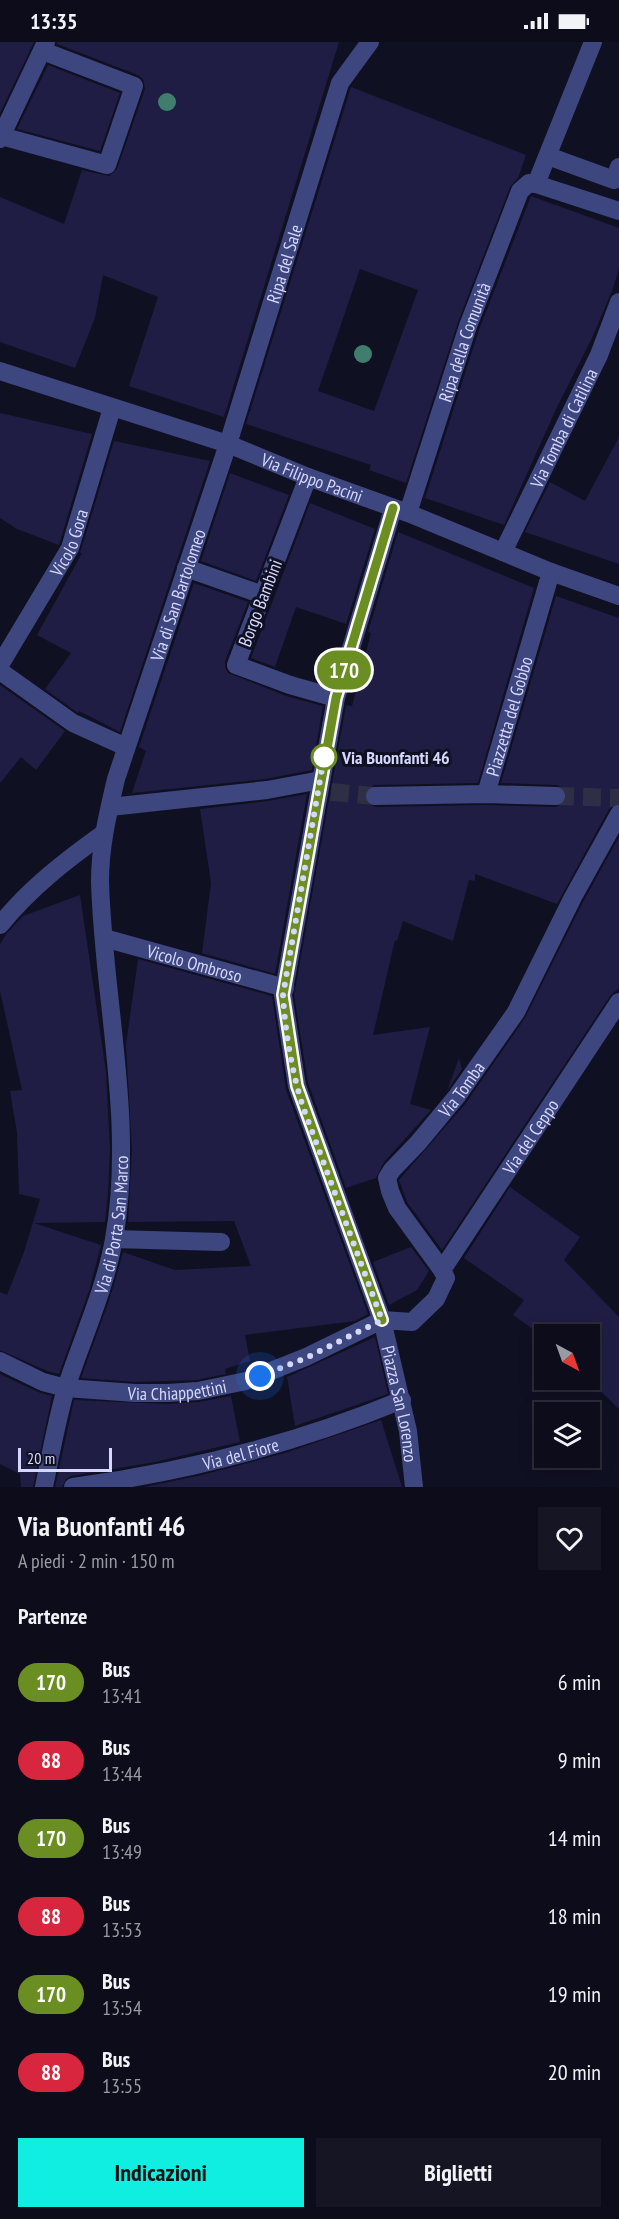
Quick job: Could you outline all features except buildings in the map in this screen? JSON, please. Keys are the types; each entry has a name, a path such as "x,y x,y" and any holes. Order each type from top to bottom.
{"street":[{"name":"Ripa del Sale","path":"228,444 340,83 370,42"},
{"path":"593,42 536,183 619,211"},
{"path":"44,47 134,86 107,165 1,138 44,47"},
{"path":"548,156 614,180 619,167"},
{"name":"Ripa della Comunità","path":"285,988 323,788 336,698 400,511 479,296 520,191 529,183 536,183"},
{"name":"Via Tomba di Catilina","path":"503,552 599,355 619,302"},
{"name":"Via Filippo Pacini","path":"0,371 228,444 551,572 619,596"},
{"name":"Vicolo Gora","path":"0,665 69,548 112,408"},
{"name":"Via di San Bartolomeo","path":"104,833 126,747 228,444"},
{"name":"Borgo Bambini","path":"308,477 236,665 290,686 336,698"},
{"path":"186,568 263,595"},
{"name":"Piazzetta del Gobbo","path":"551,572 486,794 556,796"},
{"path":"0,671 73,723 126,747"},
{"path":"110,807 267,790 323,788"},
{"path":"375,796 486,794"},
{"name":"Via Tomba","path":"442,1270 397,1208 387,1178 457,1096 516,1012 577,889 619,814"},
{"path":"0,925 54,869 104,833"},
{"name":"Via di Porta San Marco","path":"44,1487 66,1388 97,1299 114,1239 119,1189 120,1112 100,870 104,833"},
{"name":"Vicolo Ombroso","path":"105,946 285,988"},
{"name":"Piazza San Lorenzo","path":"285,988 284,1010 297,1086 382,1320 408,1431 414,1487"},
{"name":"Via del Ceppo","path":"442,1270 619,1002"},
{"path":"114,1239 221,1242"},
{"path":"382,1320 412,1322 436,1299 446,1278 442,1270"},
{"name":"Via Chiappettini","path":"0,1361 43,1382 66,1388 167,1394 198,1391 246,1382 306,1358 382,1320"},
{"name":"Via del Fiore","path":"73,1487 207,1463 343,1424 402,1400"}],"tunnel":[{"path":"331,792 375,796"},
{"path":"556,796 619,798"}],"bus line":[{"name":"170","path":"382,1320 303,1107 297,1086 283,995 336,698 393,508"}],"place":[{"name":"Via Buonfanti 46","path":"324,757"}],"route":[{"path":"260,1376 306,1358 382,1320 303,1107 297,1086 284,1010 283,995 324,757"}]}
